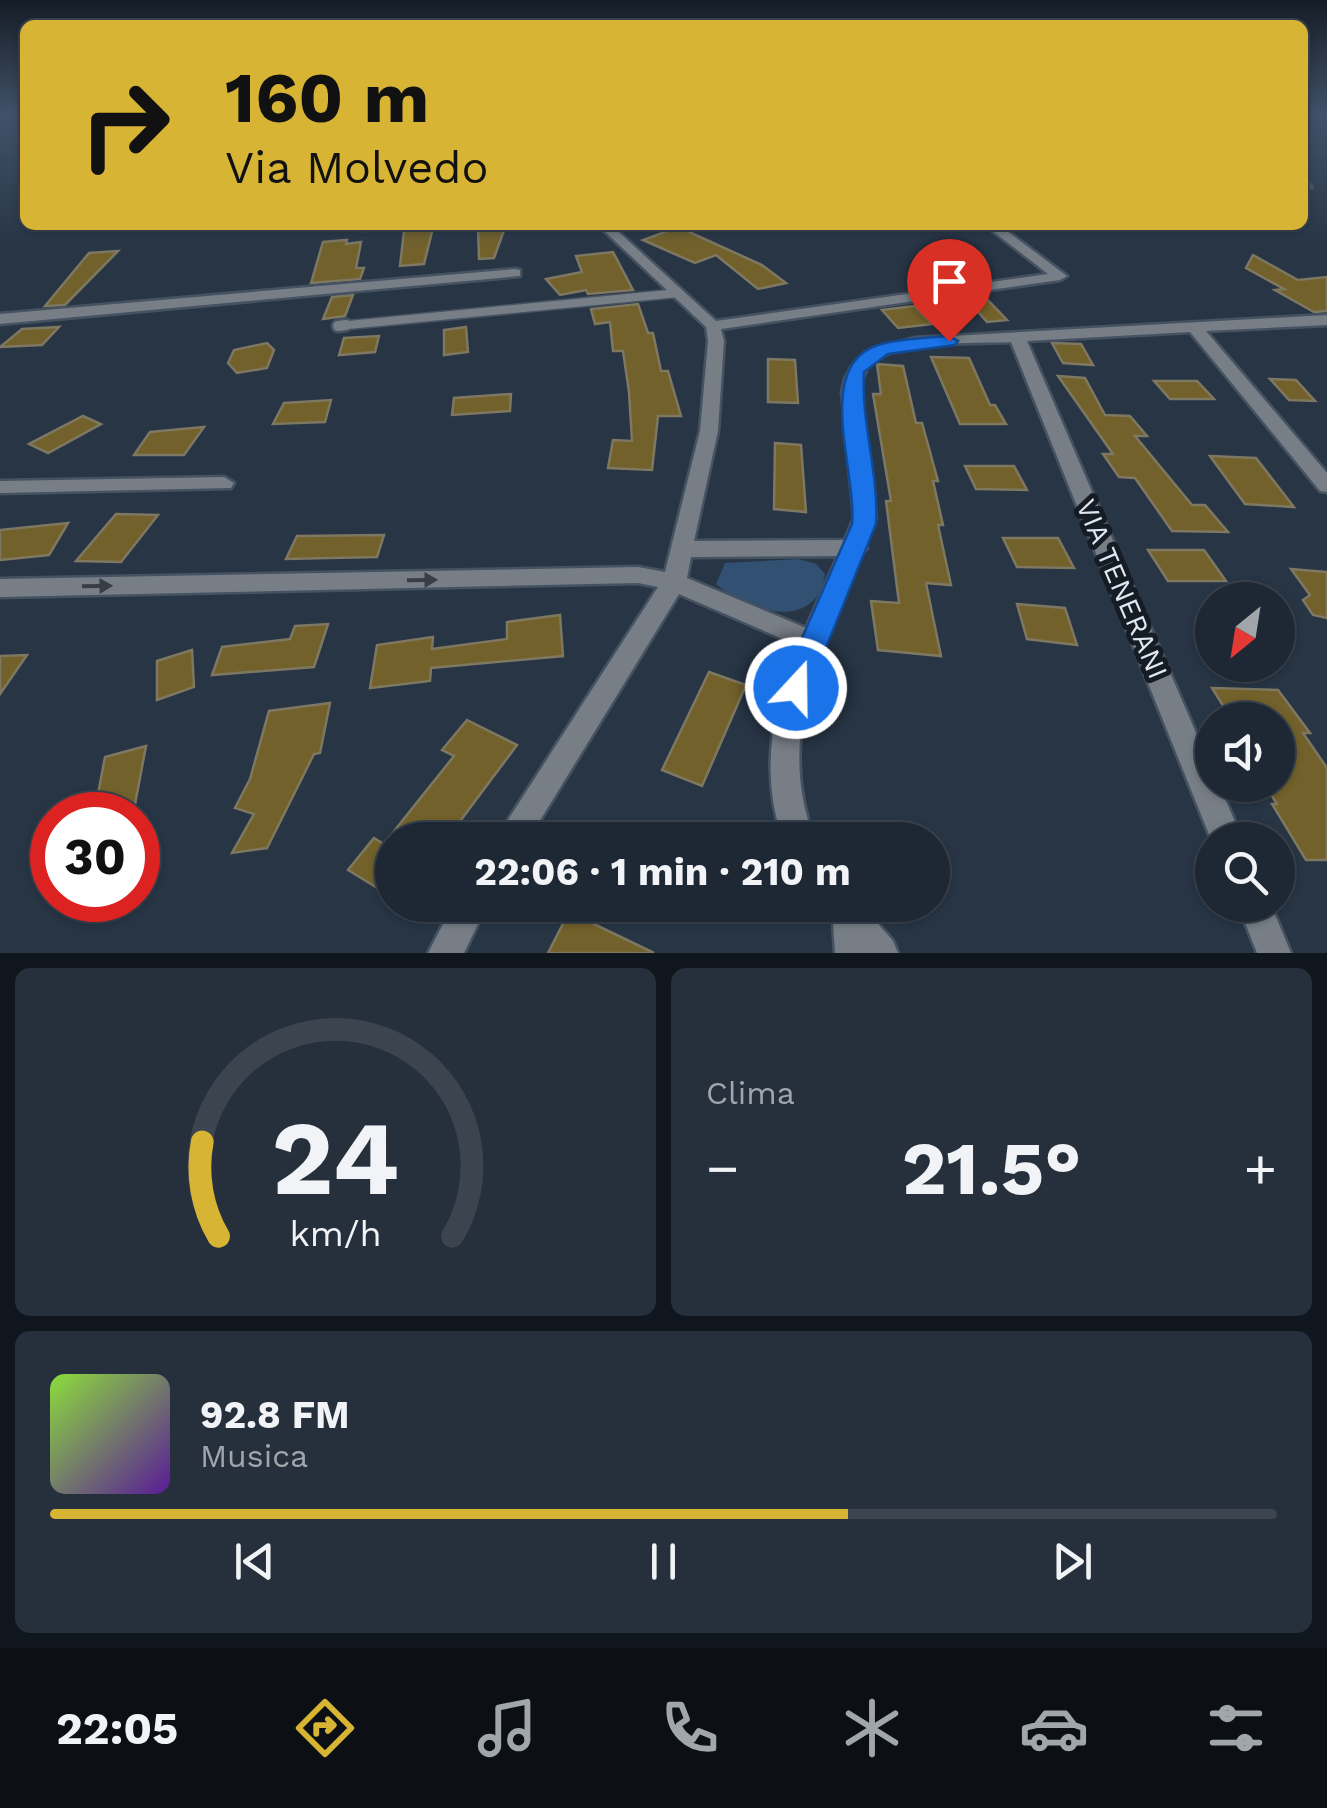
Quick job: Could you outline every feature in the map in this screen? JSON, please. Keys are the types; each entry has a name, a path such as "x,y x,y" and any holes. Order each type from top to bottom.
{"street":[{"path":"521,822 674,582 709,430 716,341 713,326 610,230"},
{"path":"713,326 1060,276 998,230"},
{"path":"0,319 514,273"},
{"path":"793,822 782,772 796,688 856,548 866,506 852,405 858,365 873,353 898,346 1327,320"},
{"path":"1195,328 1327,486"},
{"name":"VIA TENERANI","path":"1018,338 1220,822"},
{"path":"0,487 224,483"},
{"path":"684,549 856,548"},
{"path":"0,588 638,575 674,582 813,642"},
{"path":"444,953 461,922"},
{"path":"846,922 852,953"},
{"path":"854,922 881,953"},
{"path":"1261,922 1274,953"}],"lane":[{"path":"338,326 680,294"}],"shaded area":[{"path":"799,559 816,564 825,574 819,593 809,604 795,610 762,609 716,584 725,563"}],"building":[{"path":"432,230 424,264 400,266 404,231"},
{"path":"478,230 504,230 494,258 479,259"},
{"path":"670,230 685,230 762,265 786,283 758,289 716,255 695,263 643,240"},
{"path":"347,240 346,244 361,242 356,268 364,268 360,279 311,283 323,242"},
{"path":"118,251 65,305 45,306 89,253"},
{"path":"613,252 633,290 588,294 586,290 560,295 546,279 582,272 576,256"},
{"path":"1253,255 1298,280 1327,277 1327,311 1314,312 1275,290 1284,289 1246,268"},
{"path":"353,295 345,316 323,319 332,297"},
{"path":"983,295 1007,320 987,322 965,297"},
{"path":"638,304 648,333 653,333 661,371 668,371 681,416 658,416 652,470 608,468 613,440 632,441 629,392 623,351 613,351 610,322 595,324 591,309"},
{"path":"914,306 932,324 898,328 882,310"},
{"path":"59,327 42,345 0,347 22,329"},
{"path":"466,327 468,352 444,355 444,330"},
{"path":"379,336 375,352 339,355 344,338"},
{"path":"267,343 274,350 267,368 237,373 228,363 234,350"},
{"path":"1052,343 1081,344 1093,365 1063,363"},
{"path":"931,357 969,358 990,405 995,405 1006,424 960,424"},
{"path":"768,359 795,360 798,403 768,402"},
{"path":"877,364 903,366 916,423 922,423 938,481 933,481 943,525 938,525 951,585 926,583 941,656 878,650 871,601 899,603 886,501 891,501 873,394 881,394"},
{"path":"1058,376 1085,378 1105,415 1130,416 1147,436 1135,436 1192,505 1205,505 1228,532 1172,531 1135,478 1119,477 1103,454 1113,454"},
{"path":"1270,379 1296,380 1315,401 1289,400"},
{"path":"1154,381 1197,381 1214,399 1170,399"},
{"path":"511,394 510,411 452,415 454,398"},
{"path":"331,400 325,422 273,424 284,403"},
{"path":"83,416 101,424 48,453 29,444"},
{"path":"204,427 184,455 134,455 150,432"},
{"path":"775,443 801,445 806,512 774,509"},
{"path":"1210,456 1256,458 1294,507 1245,504"},
{"path":"965,466 1014,466 1027,490 976,489"},
{"path":"116,514 158,515 121,562 76,561"},
{"path":"68,523 49,555 0,560 0,530"},
{"path":"384,535 377,557 286,559 297,536"},
{"path":"1003,538 1058,538 1074,568 1017,567"},
{"path":"1148,550 1204,550 1226,581 1168,581"},
{"path":"1291,569 1327,572 1327,618 1313,615 1303,600 1310,595"},
{"path":"1017,604 1065,608 1077,645 1027,639"},
{"path":"560,615 563,656 431,668 430,681 370,688 377,645 433,637 432,649 507,639 507,622"},
{"path":"328,624 314,667 212,675 222,647 290,639 295,626"},
{"path":"192,650 194,687 157,700 157,661"},
{"path":"27,655 0,694 0,656"},
{"path":"709,672 746,685 702,786 662,770"},
{"path":"1212,688 1278,690 1287,702 1221,702"},
{"path":"330,703 320,753 314,754 267,848 232,853 254,814 235,808 250,779 269,711"},
{"path":"1295,713 1310,733 1303,733 1327,768 1327,860 1306,860 1295,842 1295,822 1283,822 1272,804 1295,802"},
{"path":"467,720 517,745 459,822 401,822 454,756 442,750"},
{"path":"146,746 137,792 98,792 105,757"},
{"path":"374,838 375,839 375,887 348,870"},
{"path":"564,922 590,922 654,953 548,953"}],"route":[{"path":"796,688 864,524 866,499 851,392 854,372 864,359 884,349 949,341"}]}
